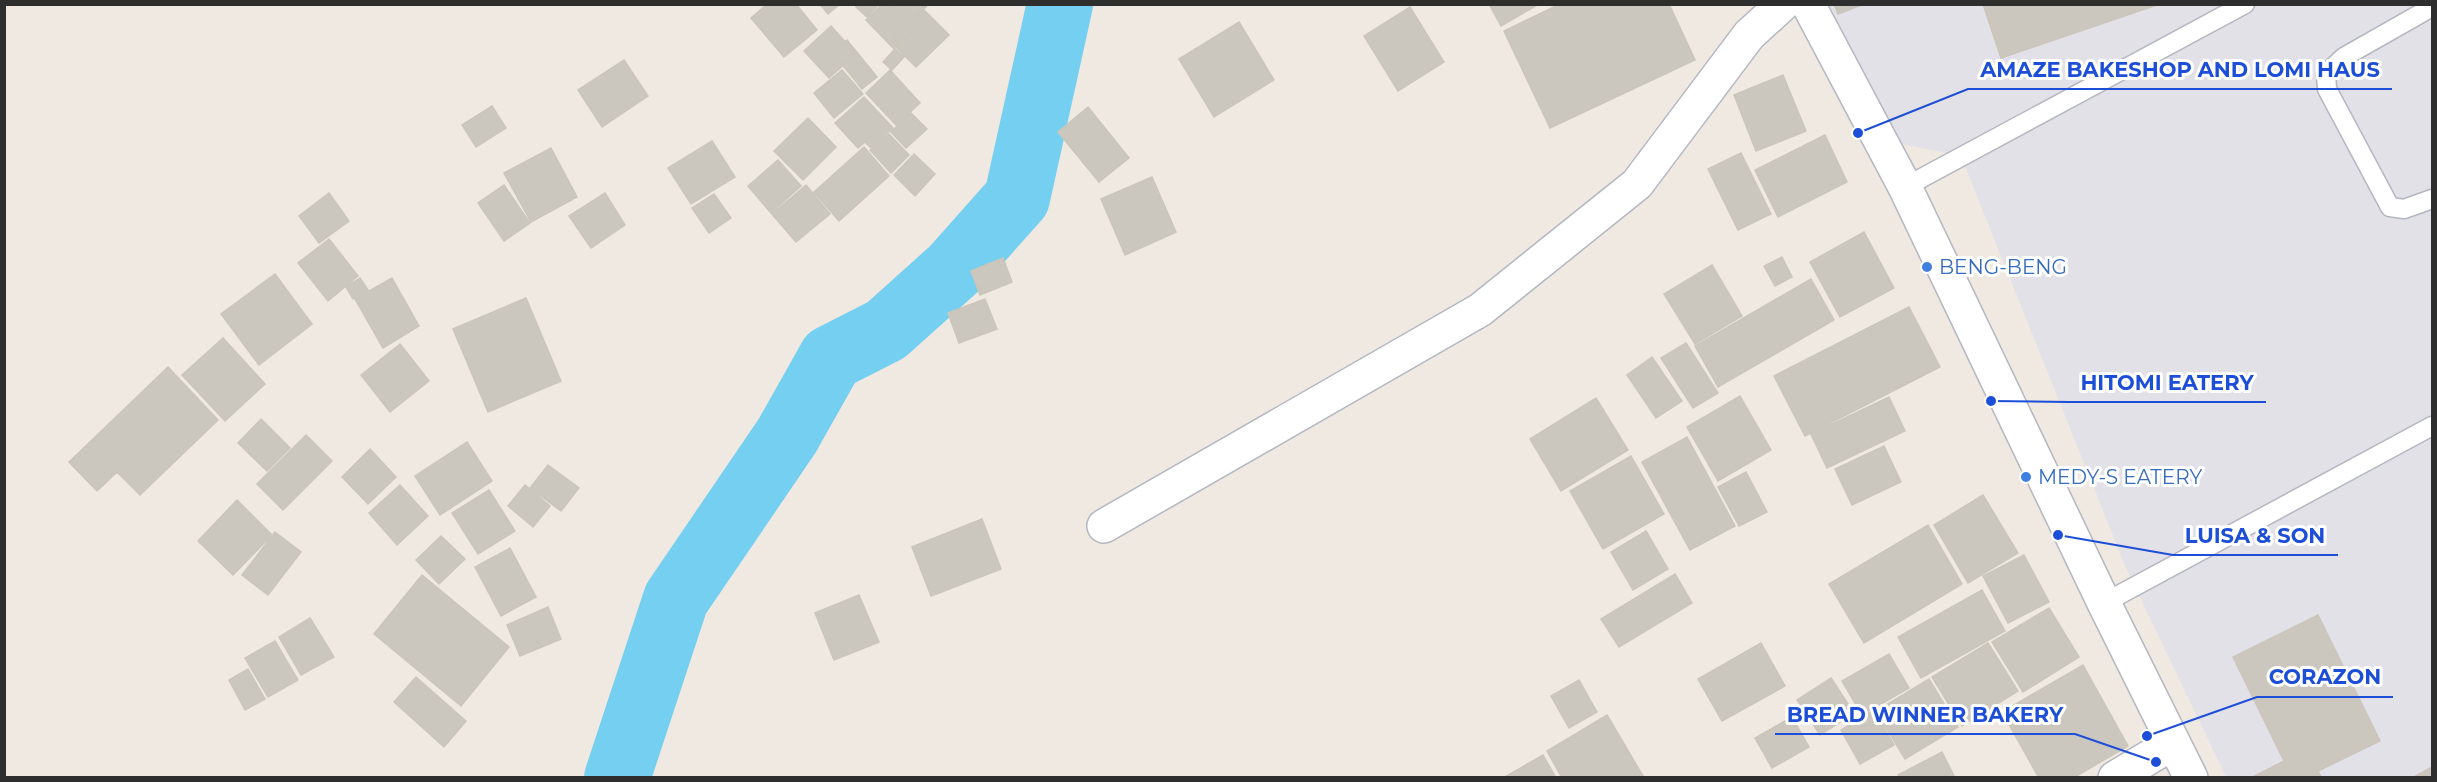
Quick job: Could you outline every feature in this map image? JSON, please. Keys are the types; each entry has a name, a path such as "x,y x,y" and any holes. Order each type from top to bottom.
{"street":[{"path":"1104,526 1480,310 1637,184 1749,35 1783,4"},
{"path":"1808,4 1905,187 2104,603 2191,777"},
{"path":"2115,777 2173,743"}],"lane":[{"path":"1905,187 2245,4"},
{"path":"2433,7 2344,57 2326,74 2327,89 2390,207 2404,209 2433,199"},
{"path":"2104,603 2433,426"}],"shaded area":[{"path":"1829,5 2432,5 2432,777 2226,777 2126,568 1961,156 1902,144"}],"building":[{"path":"767,4 796,4 817,30 784,57 751,18"},
{"path":"820,4 840,4 828,14"},
{"path":"858,4 879,4 867,17 856,7"},
{"path":"882,4 890,4 914,29 894,49 866,20"},
{"path":"892,4 929,4 909,23"},
{"path":"1489,4 1539,4 1501,26"},
{"path":"1560,4 1669,4 1695,60 1550,128 1504,31"},
{"path":"1834,4 1864,4 1838,14"},
{"path":"1983,4 2157,4 2157,5 2001,58"},
{"path":"1410,7 1444,62 1398,91 1364,36"},
{"path":"922,8 949,35 916,67 894,45 898,42 893,37"},
{"path":"1239,22 1274,80 1214,117 1179,59"},
{"path":"831,26 856,54 829,78 804,51"},
{"path":"847,40 877,77 862,89 832,52"},
{"path":"895,49 904,57 892,70 883,62"},
{"path":"624,60 648,96 602,127 578,90"},
{"path":"842,70 863,94 834,118 814,93"},
{"path":"890,70 920,103 896,125 866,93"},
{"path":"1783,75 1806,131 1756,151 1734,95"},
{"path":"864,97 893,128 871,148 865,142 858,148 835,123"},
{"path":"492,106 506,128 476,147 462,125"},
{"path":"1088,107 1129,158 1099,182 1058,132"},
{"path":"911,113 927,129 906,148 891,132"},
{"path":"808,118 836,147 803,180 774,151"},
{"path":"889,134 909,155 891,173 870,150"},
{"path":"1825,135 1847,182 1778,217 1755,170"},
{"path":"712,141 735,177 691,204 668,168"},
{"path":"864,147 889,176 839,221 814,192"},
{"path":"551,148 577,197 531,222 504,173"},
{"path":"1741,153 1771,214 1738,230 1708,169"},
{"path":"914,154 935,174 915,196 894,175"},
{"path":"778,160 801,186 771,213 748,186"},
{"path":"1152,177 1176,232 1125,255 1101,199"},
{"path":"504,185 530,223 504,241 478,203"},
{"path":"806,185 830,214 796,242 772,214"},
{"path":"329,193 349,221 319,243 299,216"},
{"path":"605,193 625,225 591,248 569,216"},
{"path":"714,194 731,218 709,233 692,208"},
{"path":"1864,232 1894,288 1840,317 1810,262"},
{"path":"329,239 358,276 328,301 298,263"},
{"path":"1782,257 1792,277 1775,286 1764,266"},
{"path":"1003,258 1012,282 980,295 971,271"},
{"path":"1712,265 1742,316 1695,344 1664,294"},
{"path":"275,274 312,324 259,365 221,314"},
{"path":"360,278 368,290 353,299 346,287"},
{"path":"392,278 419,326 383,348 355,299"},
{"path":"1811,279 1834,320 1718,387 1695,346"},
{"path":"526,298 561,381 488,412 453,329"},
{"path":"985,299 997,329 959,343 948,313"},
{"path":"1909,307 1940,367 1805,436 1774,376"},
{"path":"223,338 265,384 225,421 182,375"},
{"path":"1686,343 1718,393 1693,408 1661,358"},
{"path":"400,344 429,381 390,412 361,375"},
{"path":"1652,357 1682,401 1656,418 1627,375"},
{"path":"168,367 218,420 140,495 117,472 97,491 69,462"},
{"path":"1740,396 1771,450 1718,481 1687,427"},
{"path":"1889,397 1905,431 1827,468 1811,434"},
{"path":"1596,398 1628,450 1561,491 1530,439"},
{"path":"261,419 290,448 267,471 238,443"},
{"path":"306,435 332,461 283,510 257,484"},
{"path":"1687,437 1735,526 1690,550 1642,462"},
{"path":"467,442 492,481 440,515 415,476"},
{"path":"1884,446 1901,482 1852,505 1835,469"},
{"path":"370,449 396,477 368,504 342,477"},
{"path":"1631,456 1664,514 1603,549 1570,491"},
{"path":"548,465 579,488 561,511 530,488"},
{"path":"1746,472 1767,512 1739,526 1718,487"},
{"path":"400,485 428,516 397,545 369,513"},
{"path":"525,485 550,506 533,527 508,506"},
{"path":"489,490 515,531 478,554 452,513"},
{"path":"1983,495 2018,553 1968,583 1934,525"},
{"path":"237,500 272,535 233,575 198,541"},
{"path":"982,519 1001,569 931,596 912,547"},
{"path":"1928,525 1962,584 1864,643 1829,584"},
{"path":"1646,531 1668,569 1633,590 1611,552"},
{"path":"275,532 301,552 268,595 242,575"},
{"path":"441,536 465,559 439,584 416,560"},
{"path":"510,548 536,597 501,616 475,567"},
{"path":"2024,555 2049,602 2008,623 1983,576"},
{"path":"1675,574 1692,603 1619,647 1601,619"},
{"path":"422,575 509,647 461,706 374,634"},
{"path":"1982,590 2005,631 1921,678 1898,637"},
{"path":"859,595 879,642 834,660 815,613"},
{"path":"548,607 561,639 520,656 507,625"},
{"path":"2049,608 2079,657 2023,692 1992,642"},
{"path":"2318,615 2380,741 2318,771 2322,778 2251,778 2284,761 2233,657"},
{"path":"310,618 334,657 301,675 279,637"},
{"path":"275,641 298,680 268,697 245,658"},
{"path":"1761,643 1785,686 1722,721 1698,679"},
{"path":"1988,643 2018,691 1962,726 1932,677"},
{"path":"1889,654 1909,688 1862,715 1842,681"},
{"path":"2083,665 2128,746 2073,778 2039,778 2002,712"},
{"path":"248,669 265,699 245,710 229,680"},
{"path":"416,677 466,721 444,747 394,702"},
{"path":"1831,678 1854,713 1820,735 1797,700"},
{"path":"1929,679 1958,727 1905,759 1876,711"},
{"path":"1579,680 1597,712 1569,728 1551,696"},
{"path":"1874,710 1894,745 1860,764 1841,730"},
{"path":"1607,715 1643,776 1640,778 1562,778 1547,751"},
{"path":"1792,717 1809,747 1772,768 1755,738"},
{"path":"1942,752 1955,778 1900,778 1898,775"},
{"path":"1543,755 1556,778 1503,778"},
{"path":"2432,767 2432,778 2412,778"}],"waterway":[{"path":"617,778 676,599 787,436 831,358 886,330 954,269 1017,198 1060,4"}],"place":[{"name":"AMAZE BAKESHOP AND LOMI HAUS","path":"1858,133"},
{"name":"BENG-BENG","path":"1927,267"},
{"name":"HITOMI EATERY","path":"1991,401"},
{"name":"MEDY-S EATERY","path":"2026,477"},
{"name":"LUISA & SON","path":"2058,535"},
{"name":"CORAZON","path":"2147,736"},
{"name":"BREAD WINNER BAKERY","path":"2156,762"}]}
